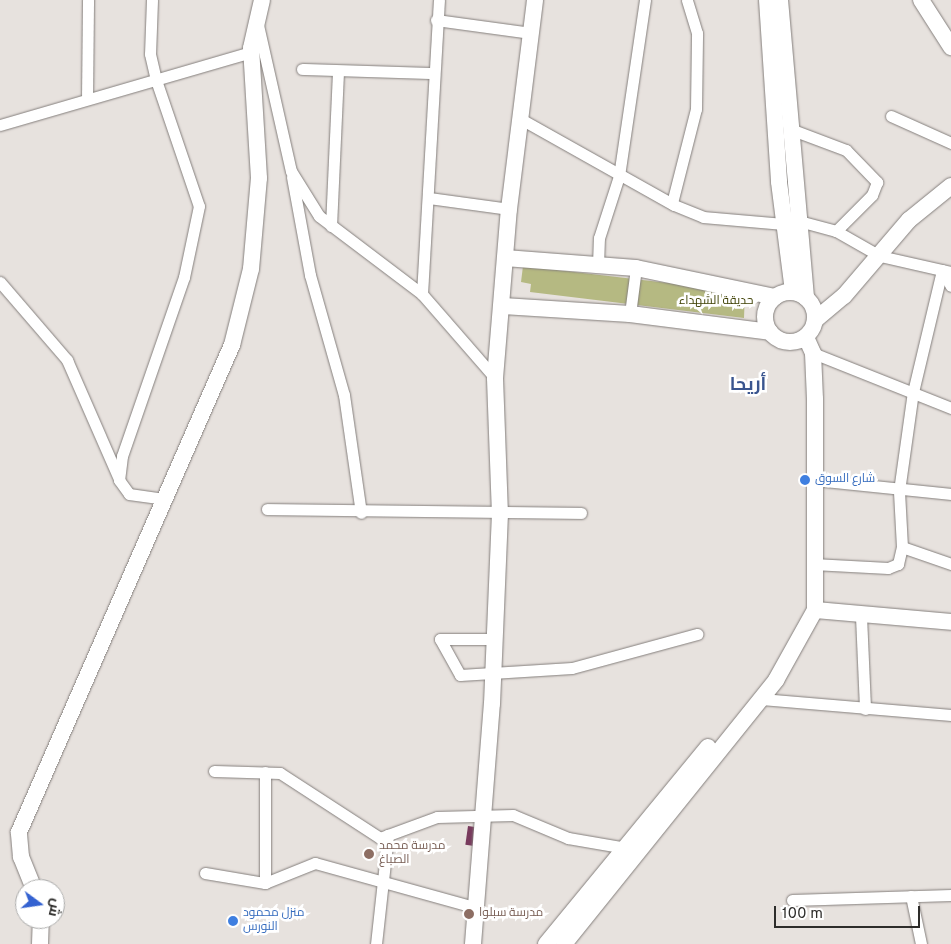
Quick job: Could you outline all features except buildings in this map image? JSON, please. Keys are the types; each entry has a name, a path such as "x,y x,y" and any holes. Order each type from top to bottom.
{"main road":[{"path":"30,879 21,857 19,832 232,345 251,269 259,178 251,52 262,0"},
{"path":"473,944 485,818 500,515 495,378 503,306 509,209 535,0"},
{"path":"767,0 800,295 815,320"},
{"path":"780,0 790,128 791,222"},
{"path":"921,0 951,47"},
{"path":"806,337 815,320 880,256 909,220 951,186"},
{"path":"506,258 636,268 775,297 800,295"},
{"path":"770,332 766,310 775,297"},
{"path":"503,306 630,314 770,332 783,341 806,337"},
{"path":"564,944 761,699 815,610 813,564 815,480 813,352 806,337"},
{"path":"815,610 861,616 951,622"},
{"path":"546,944 738,710 783,664"},
{"path":"40,944 41,929"}],"street":[{"path":"87,99 88,0"},
{"path":"120,480 122,456 184,277 199,206 156,80 150,54 152,0"},
{"path":"422,294 428,198 432,73 439,0"},
{"path":"598,265 599,238 619,176 645,0"},
{"path":"672,203 696,110 697,33 687,0"},
{"path":"257,19 291,170 310,275 344,395 361,513"},
{"path":"436,20 530,33"},
{"path":"0,125 251,52"},
{"path":"302,68 338,72 432,73"},
{"path":"330,226 338,72"},
{"path":"891,116 951,143"},
{"path":"519,118 619,176 703,217 791,222 836,231 880,256 947,271"},
{"path":"790,128 846,150 877,182 872,195 836,231"},
{"path":"291,170 319,216 422,294 495,378"},
{"path":"428,198 509,209"},
{"path":"630,314 636,268"},
{"path":"947,271 951,286"},
{"path":"813,564 888,568 898,564 902,547 899,491 914,392 947,271"},
{"path":"0,282 67,360 120,480 129,494 166,499"},
{"path":"813,352 951,408"},
{"path":"815,480 899,491 951,494"},
{"path":"266,509 361,513 500,515 580,513"},
{"path":"902,547 951,564"},
{"path":"861,616 865,709"},
{"path":"493,639 440,640 460,675 572,668 697,634"},
{"path":"761,699 951,715"},
{"path":"214,771 280,773 380,838 437,817 485,818 513,815 568,838 626,848"},
{"path":"265,772 265,883"},
{"path":"376,944 380,884 388,835"},
{"path":"205,873 265,883 315,863 380,884 477,908"},
{"path":"792,900 951,895"},
{"path":"910,896 921,944"}],"green space":[{"name":"حديقة الشهداء","path":"523,266 745,292 744,318 530,292 531,284 521,282"}],"place":[{"name":"شارع السوق","path":"805,480"},
{"name":"مدرسة محمد الصباغ","path":"369,854"},
{"name":"مدرسة سبلوا","path":"469,914"},
{"name":"منزل محمود النورس","path":"233,921"}],"district":[{"name":"أريحا","path":"748,386"}]}
